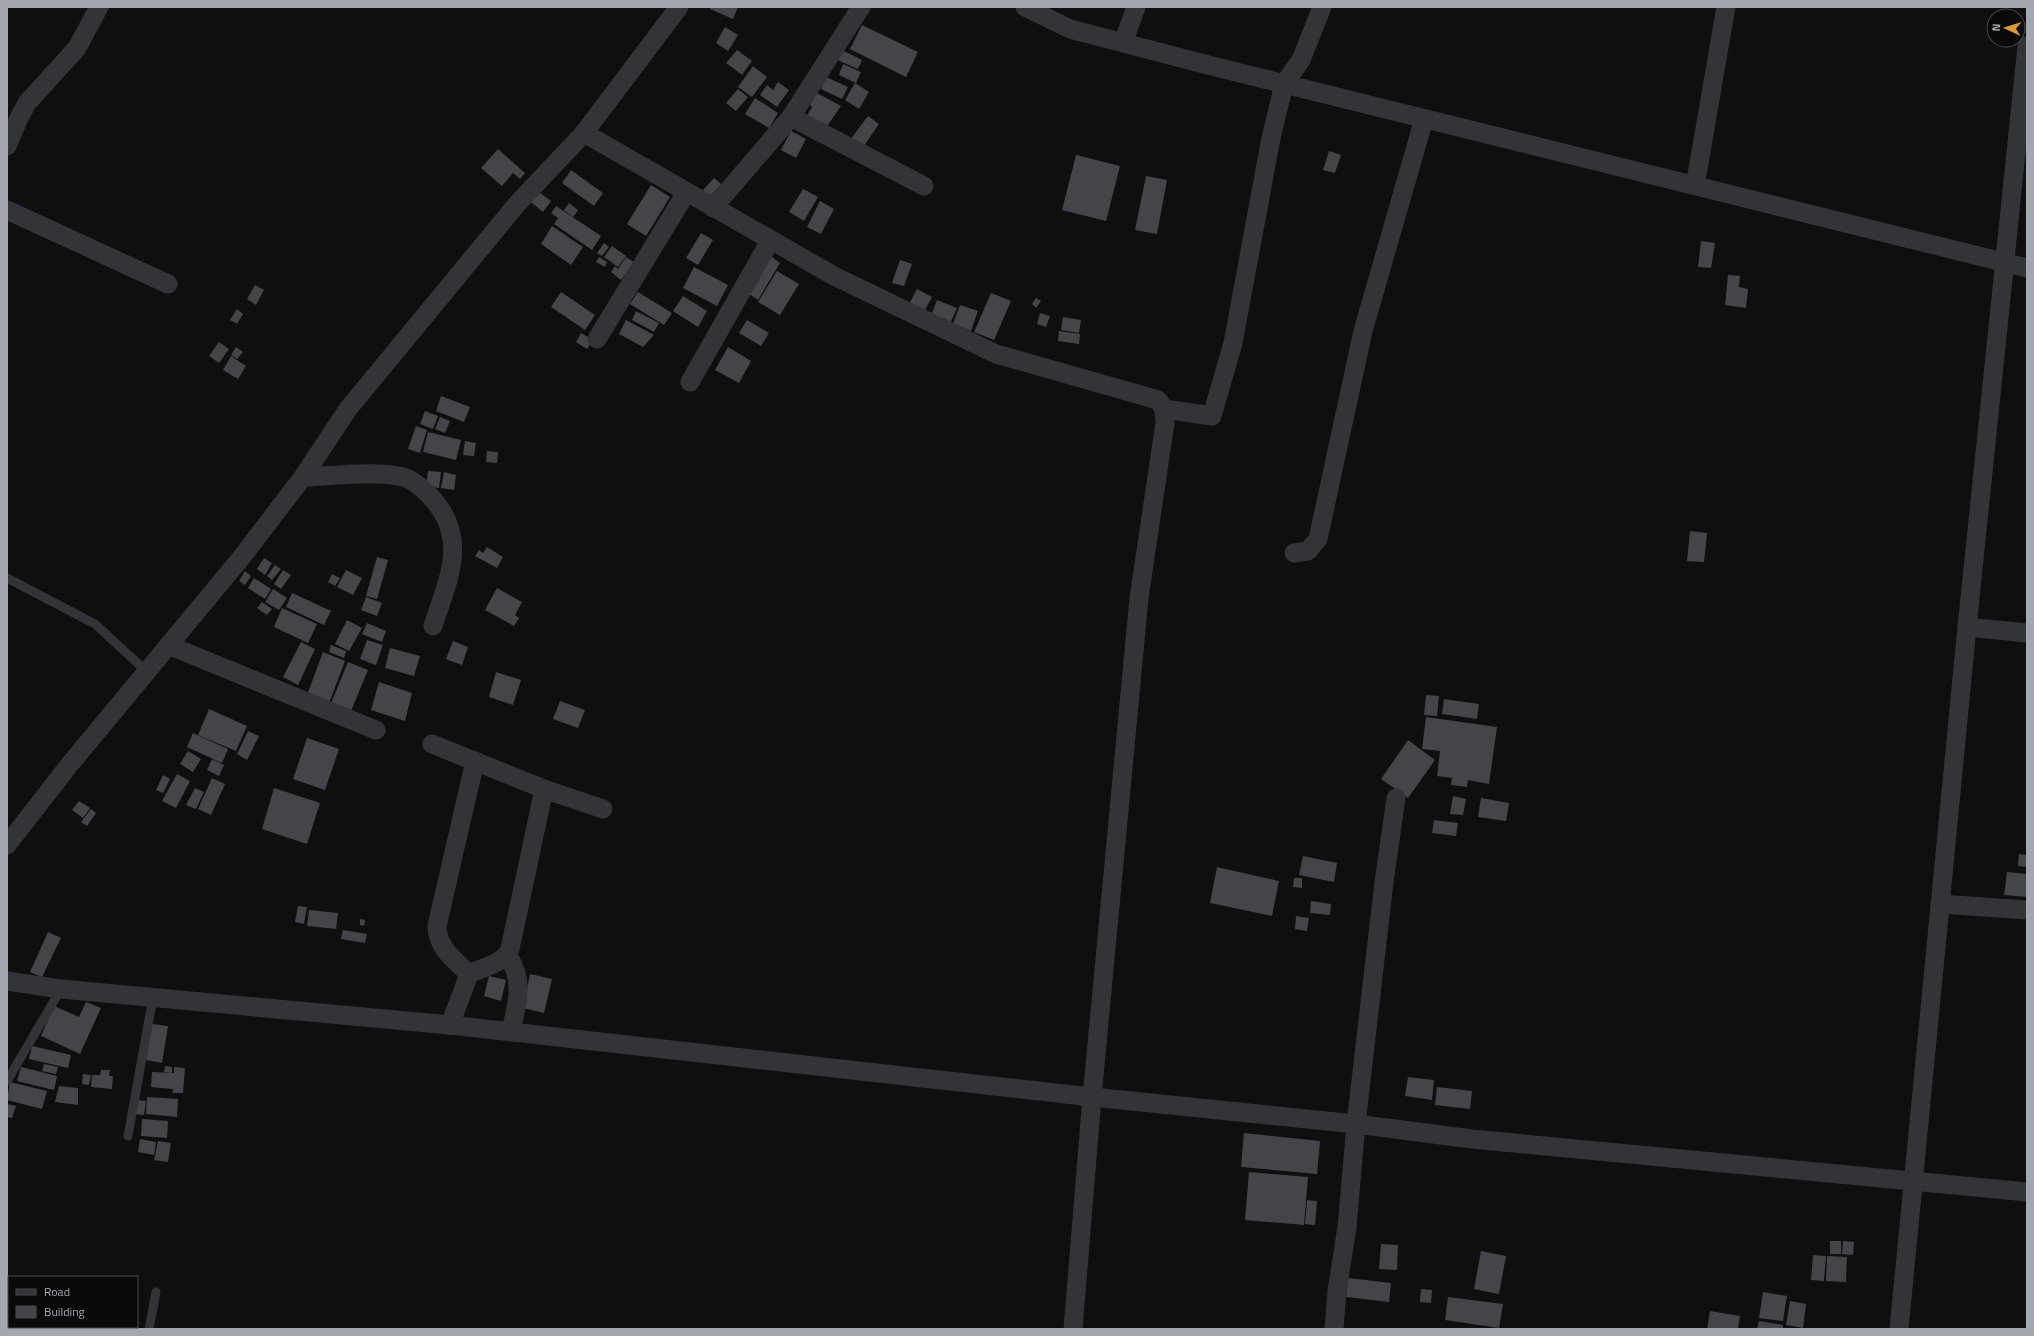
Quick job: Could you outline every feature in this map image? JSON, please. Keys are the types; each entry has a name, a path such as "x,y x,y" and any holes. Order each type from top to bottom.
{"street":[{"path":"7,146 27,103 77,48 99,7"},
{"path":"7,845 146,670 241,558 303,477 348,409 517,204 584,133 679,7"},
{"path":"713,208 791,118 861,7"},
{"path":"1025,7 1070,29 1123,43 2027,268"},
{"path":"1123,43 1136,7"},
{"path":"1164,409 1212,416 1233,343 1271,138 1284,84 1301,60 1322,7"},
{"path":"1695,186 1726,7"},
{"path":"1899,1329 1967,627 2027,46"},
{"path":"791,118 924,186"},
{"path":"1294,553 1308,551 1318,540 1362,331 1424,119"},
{"path":"584,133 686,193 834,276 996,354 1158,400 1164,409 1165,423 1139,598 1092,1097 1073,1329"},
{"path":"597,339 686,193"},
{"path":"7,210 168,284"},
{"path":"690,382 770,241"},
{"path":"303,477 379,475 404,477 424,489 437,503 448,525 454,546 453,563 433,626"},
{"path":"1967,627 2027,633"},
{"path":"168,644 376,730"},
{"path":"432,744 544,790 603,809"},
{"path":"470,974 444,950 437,937 437,926 475,762"},
{"path":"450,1025 470,974 508,956 544,790"},
{"path":"1334,1329 1337,1291 1347,1227 1356,1124 1384,882 1396,798"},
{"path":"1940,904 2027,910"},
{"path":"508,956 515,967 520,991 511,1031"},
{"path":"7,981 61,989 511,1031 1092,1097 1356,1124 1480,1139 2027,1192"}],"lane":[{"path":"7,578 95,624 146,670"},
{"path":"7,1081 61,989"},
{"path":"128,1136 153,997"},
{"path":"149,1329 156,1292"}],"building":[{"path":"711,7 738,7 733,19 710,9"},
{"path":"862,25 918,52 906,77 850,49"},
{"path":"725,27 738,35 728,51 716,43"},
{"path":"840,49 862,60 858,69 835,59"},
{"path":"737,50 752,61 742,75 726,63"},
{"path":"843,64 861,72 856,83 839,75"},
{"path":"753,66 767,77 752,97 738,87"},
{"path":"826,77 848,87 842,99 821,89"},
{"path":"778,82 789,90 777,107 760,95 767,85 773,90"},
{"path":"855,83 869,92 859,109 845,100"},
{"path":"738,89 748,97 736,111 726,103"},
{"path":"817,93 841,106 823,132 804,121 812,107 810,105"},
{"path":"755,98 778,113 769,128 745,114"},
{"path":"868,116 879,124 862,149 850,140"},
{"path":"791,131 806,139 796,158 781,150"},
{"path":"498,149 525,173 520,179 513,173 502,186 481,168"},
{"path":"1329,151 1341,155 1335,173 1323,170"},
{"path":"1076,155 1120,166 1106,221 1062,210"},
{"path":"571,170 603,193 594,206 562,183"},
{"path":"1146,176 1167,180 1157,234 1135,230"},
{"path":"714,178 721,184 710,197 703,190"},
{"path":"651,185 670,197 646,236 627,224"},
{"path":"535,189 551,201 543,212 527,199"},
{"path":"803,189 818,197 804,221 789,212"},
{"path":"820,201 834,209 821,234 807,227"},
{"path":"569,203 578,210 573,217 564,210"},
{"path":"556,206 601,236 592,250 554,224 558,218 551,213"},
{"path":"552,226 583,247 571,265 541,244"},
{"path":"701,233 713,240 698,265 686,258"},
{"path":"1701,241 1715,243 1711,268 1698,267"},
{"path":"604,243 609,247 602,256 597,253"},
{"path":"612,246 626,256 618,267 604,257"},
{"path":"769,255 780,263 758,300 746,292"},
{"path":"599,257 607,262 605,267 596,262"},
{"path":"626,257 634,262 621,280 611,272 615,266 618,269"},
{"path":"900,260 912,264 904,286 892,283"},
{"path":"694,267 728,285 717,306 683,288"},
{"path":"777,271 799,284 780,315 758,302"},
{"path":"1728,275 1740,276 1739,287 1748,289 1746,308 1725,305"},
{"path":"255,285 264,290 256,305 247,299"},
{"path":"917,289 932,297 924,312 909,304"},
{"path":"561,292 595,315 585,330 551,307"},
{"path":"638,292 672,313 664,325 630,304"},
{"path":"991,293 1011,301 994,340 974,332"},
{"path":"683,296 707,311 698,327 673,311"},
{"path":"1036,298 1041,301 1036,308 1032,304"},
{"path":"937,300 957,308 950,324 931,316"},
{"path":"960,305 978,311 971,331 953,324"},
{"path":"237,309 243,314 237,324 230,320"},
{"path":"636,311 659,323 654,332 632,320"},
{"path":"1040,313 1050,316 1046,327 1037,324"},
{"path":"1063,317 1081,320 1079,333 1061,330"},
{"path":"626,320 654,335 643,347 619,334"},
{"path":"747,320 769,333 761,346 739,333"},
{"path":"1059,331 1080,334 1079,344 1058,341"},
{"path":"581,333 593,340 587,349 576,342"},
{"path":"219,342 229,349 219,363 209,356"},
{"path":"236,347 243,352 237,359 231,355"},
{"path":"728,347 751,361 739,383 715,370"},
{"path":"231,356 246,366 238,379 223,370"},
{"path":"441,396 470,407 464,422 436,411"},
{"path":"425,411 438,416 433,429 420,424"},
{"path":"440,417 450,421 445,433 435,429"},
{"path":"416,426 427,430 420,453 408,449"},
{"path":"428,432 461,440 456,460 423,452"},
{"path":"465,441 476,443 474,456 463,455"},
{"path":"487,451 498,452 497,463 486,462"},
{"path":"428,471 441,472 439,488 426,486"},
{"path":"444,472 456,475 454,490 441,488"},
{"path":"1690,531 1707,533 1704,562 1687,561"},
{"path":"487,547 503,557 497,568 475,556 479,550 483,553"},
{"path":"377,557 388,560 377,599 366,596"},
{"path":"264,558 272,563 265,575 257,569"},
{"path":"275,565 281,569 272,580 267,576"},
{"path":"283,570 291,575 281,589 274,584"},
{"path":"346,570 362,578 353,595 337,587"},
{"path":"245,571 251,576 245,585 239,581"},
{"path":"332,574 340,578 335,586 328,582"},
{"path":"254,578 271,589 265,599 248,588"},
{"path":"497,588 522,602 515,615 519,618 514,626 485,610"},
{"path":"273,589 287,598 279,610 265,602"},
{"path":"292,593 331,611 324,625 286,607"},
{"path":"366,597 382,603 377,616 361,610"},
{"path":"262,602 272,609 267,615 257,608"},
{"path":"282,608 317,624 308,643 274,627"},
{"path":"347,620 362,628 349,651 335,644"},
{"path":"367,623 386,631 382,642 362,634"},
{"path":"367,640 383,645 376,665 360,659"},
{"path":"453,641 468,647 462,665 446,659"},
{"path":"301,642 315,649 298,685 283,677"},
{"path":"331,645 346,651 344,658 329,652"},
{"path":"390,648 420,656 414,676 385,668"},
{"path":"323,652 345,661 328,706 306,698"},
{"path":"348,662 368,670 349,716 329,708"},
{"path":"496,672 521,680 513,705 489,697"},
{"path":"379,682 412,693 405,721 371,710"},
{"path":"1426,695 1439,696 1437,716 1424,715"},
{"path":"1444,699 1479,704 1477,719 1442,714"},
{"path":"560,701 585,710 578,728 553,719"},
{"path":"209,709 247,726 236,751 198,735"},
{"path":"1426,717 1497,727 1489,784 1468,780 1467,787 1451,785 1452,778 1437,776 1440,751 1422,749"},
{"path":"248,731 259,736 247,760 237,754"},
{"path":"193,733 228,749 222,763 187,747"},
{"path":"307,738 339,749 325,790 293,779"},
{"path":"1408,740 1435,760 1408,798 1381,779"},
{"path":"188,751 201,759 193,772 180,764"},
{"path":"212,759 224,765 219,776 207,770"},
{"path":"177,774 190,781 176,808 162,801"},
{"path":"163,775 170,779 163,793 156,790"},
{"path":"212,778 225,784 211,815 198,809"},
{"path":"195,788 204,792 196,809 186,805"},
{"path":"274,788 320,803 307,844 262,829"},
{"path":"1453,796 1466,799 1463,815 1450,814"},
{"path":"1481,798 1509,803 1506,821 1478,817"},
{"path":"79,801 90,808 83,818 72,810"},
{"path":"91,809 96,813 87,826 81,822"},
{"path":"1434,820 1458,823 1456,836 1432,833"},
{"path":"2026,852 2027,867 2018,866 2019,854 2026,855"},
{"path":"1303,856 1337,863 1334,882 1299,875"},
{"path":"1217,867 1279,881 1272,916 1210,903"},
{"path":"2007,872 2027,874 2027,897 2004,895"},
{"path":"1294,878 1302,878 1302,888 1293,887"},
{"path":"1311,901 1331,904 1330,915 1310,913"},
{"path":"298,906 307,907 304,924 295,922"},
{"path":"309,910 338,913 336,929 307,926"},
{"path":"1296,916 1309,918 1307,931 1295,929"},
{"path":"360,919 365,920 364,926 360,925"},
{"path":"343,930 367,934 365,943 341,939"},
{"path":"48,932 61,938 42,977 30,972"},
{"path":"530,974 552,979 544,1013 523,1008"},
{"path":"489,976 506,980 501,1001 484,996"},
{"path":"86,1002 101,1008 80,1054 41,1036 54,1006 79,1017"},
{"path":"152,1024 168,1026 162,1063 146,1060"},
{"path":"32,1046 71,1055 68,1068 29,1059"},
{"path":"44,1064 58,1067 56,1074 42,1071"},
{"path":"165,1066 172,1067 172,1073 164,1072"},
{"path":"21,1067 57,1076 54,1090 17,1081"},
{"path":"174,1067 185,1068 183,1093 172,1093 173,1089 151,1087 152,1072 174,1073"},
{"path":"101,1070 110,1070 109,1076 113,1076 112,1089 91,1087 92,1075 100,1075"},
{"path":"83,1074 91,1075 89,1085 82,1084"},
{"path":"1408,1077 1434,1080 1432,1100 1405,1096"},
{"path":"10,1082 47,1091 42,1109 7,1100"},
{"path":"59,1086 78,1088 78,1105 55,1102"},
{"path":"1437,1087 1472,1091 1470,1109 1435,1105"},
{"path":"147,1097 178,1099 177,1117 146,1114"},
{"path":"137,1100 146,1101 144,1115 135,1114"},
{"path":"7,1104 16,1106 12,1118 7,1117"},
{"path":"142,1119 168,1121 167,1138 141,1136"},
{"path":"1244,1133 1320,1141 1317,1174 1241,1167"},
{"path":"140,1139 156,1142 154,1155 138,1152"},
{"path":"158,1141 171,1143 168,1162 154,1160"},
{"path":"1249,1172 1308,1177 1304,1225 1245,1220"},
{"path":"1307,1200 1317,1201 1315,1225 1305,1224"},
{"path":"1830,1241 1841,1241 1841,1254 1830,1254"},
{"path":"1843,1241 1854,1242 1853,1255 1842,1254"},
{"path":"1381,1244 1398,1245 1397,1270 1379,1269"},
{"path":"1481,1251 1506,1256 1499,1294 1474,1289"},
{"path":"1813,1255 1826,1256 1824,1281 1811,1280"},
{"path":"1827,1256 1847,1257 1846,1282 1826,1281"},
{"path":"7,1276 8,1276 8,1309"},
{"path":"1348,1278 1391,1283 1389,1302 1346,1297"},
{"path":"1421,1289 1432,1290 1431,1303 1420,1302"},
{"path":"1763,1292 1787,1296 1783,1321 1759,1318"},
{"path":"1448,1297 1503,1304 1499,1328 1445,1320"},
{"path":"1790,1301 1806,1304 1803,1328 1786,1325"},
{"path":"1710,1311 1740,1316 1738,1329 1707,1329"},
{"path":"1759,1321 1783,1325 1783,1328 1787,1329 1757,1329"},
{"path":"16,1328 32,1328 32,1329"},
{"path":"48,1328 66,1328 65,1329"}]}
